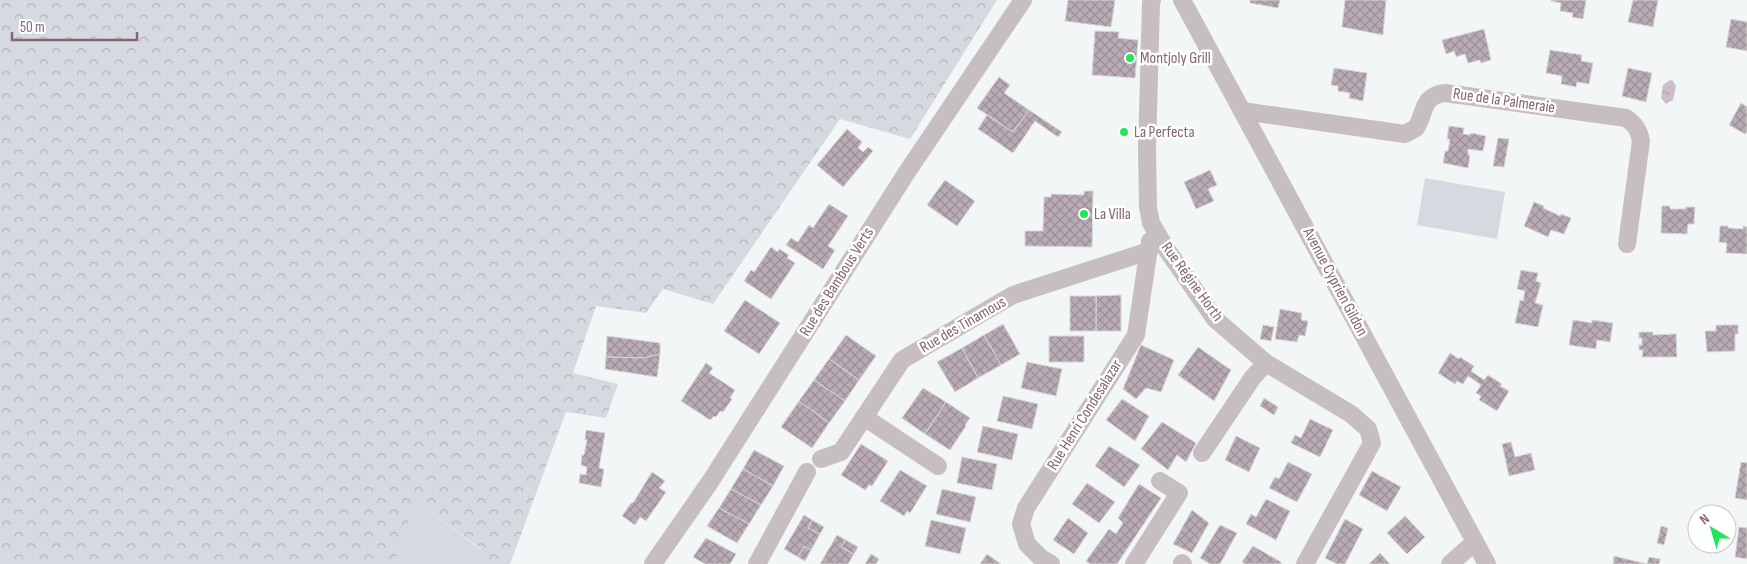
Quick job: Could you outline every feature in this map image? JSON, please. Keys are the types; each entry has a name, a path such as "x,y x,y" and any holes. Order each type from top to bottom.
{"street":[{"name":"Rue des Bambous Verts","path":"653,564 710,482 906,172 1023,0"},
{"name":"Rue Régine Horth","path":"1152,0 1147,130 1148,207 1151,223 1167,250 1215,319 1266,362 1351,414 1368,428 1372,443 1305,564"},
{"name":"Avenue Cyprien Gildon","path":"1182,0 1487,564"},
{"name":"Rue de la Palmeraie","path":"1242,111 1405,134 1416,128 1423,108 1430,99 1445,93 1626,118 1639,131 1641,141 1627,244"},
{"name":"Rue Henri Condesalazar","path":"1051,564 1041,558 1027,544 1021,524 1026,508 1136,335 1149,251 1151,223"},
{"name":"Rue des Tinamous","path":"821,459 841,452 902,360 1013,295 1149,251"},
{"path":"1202,453 1253,377 1266,362"},
{"path":"864,417 938,466"},
{"path":"757,564 807,472"},
{"path":"1134,564 1179,493 1160,482"},
{"path":"1450,564 1468,548 1476,544"}],"green space":[{"path":"0,0 997,0 910,139 840,119 713,304 663,289 646,313 596,306 573,373 618,384 606,418 566,412 510,564 477,564 481,549 415,500 394,564 0,564"},
{"path":"1425,178 1505,192 1497,239 1417,225"},
{"path":"414,499 481,550 477,564 394,564"}],"water":[{"path":"1670,80 1676,86 1673,100 1666,104 1661,98 1663,85"}],"building":[{"path":"1068,0 1115,0 1111,27 1065,21"},
{"path":"1250,0 1280,0 1278,8 1250,3"},
{"path":"1345,0 1386,0 1383,35 1342,27"},
{"path":"1551,0 1586,0 1583,19 1572,17 1573,13 1560,11 1561,3"},
{"path":"1633,0 1658,0 1653,27 1628,22"},
{"path":"1731,19 1747,22 1747,51 1726,47"},
{"path":"1484,29 1491,60 1481,63 1480,60 1468,63 1465,54 1456,57 1454,51 1446,54 1442,40"},
{"path":"1095,31 1119,32 1118,38 1138,40 1135,78 1092,75"},
{"path":"1550,50 1582,55 1581,61 1593,63 1589,84 1577,82 1576,87 1561,84 1562,76 1546,73"},
{"path":"1334,68 1367,73 1363,101 1349,98 1350,93 1338,91 1338,86 1331,85"},
{"path":"1628,68 1652,73 1646,102 1622,96"},
{"path":"999,77 1010,85 1004,93 1029,110 1013,132 977,108"},
{"path":"1741,103 1747,107 1747,132 1745,134 1729,125"},
{"path":"1029,110 1062,132 1058,137 1035,121 1013,153 978,129 987,115 1013,132"},
{"path":"1449,126 1464,128 1463,134 1470,135 1471,133 1486,136 1483,151 1468,149 1468,155 1470,155 1468,168 1443,163 1450,139 1447,139"},
{"path":"847,129 862,142 858,148 863,152 868,147 873,151 843,187 817,165"},
{"path":"1498,138 1509,139 1504,167 1493,166"},
{"path":"1210,170 1217,185 1208,189 1214,201 1196,209 1184,182"},
{"path":"945,180 975,201 957,226 927,205"},
{"path":"1084,191 1093,191 1092,247 1025,246 1025,231 1043,231 1044,197 1051,197 1051,194 1084,195"},
{"path":"1534,202 1560,216 1561,214 1571,218 1564,234 1551,230 1548,237 1524,226"},
{"path":"829,204 848,216 828,246 835,250 823,269 786,245 791,238 798,242 809,225 813,228"},
{"path":"1662,206 1670,206 1670,209 1695,207 1694,224 1688,224 1687,234 1661,233"},
{"path":"1720,226 1743,229 1743,226 1747,227 1747,254 1726,253 1727,243 1719,242"},
{"path":"771,247 778,252 779,249 789,255 787,258 795,263 771,299 744,281 751,270 754,272"},
{"path":"1521,270 1538,273 1536,281 1541,283 1535,303 1543,305 1538,327 1515,323 1520,300 1523,301 1525,291 1517,289"},
{"path":"1121,295 1121,331 1096,331 1096,296"},
{"path":"1070,296 1096,296 1096,331 1070,331"},
{"path":"745,300 780,323 759,354 724,331"},
{"path":"1280,309 1302,313 1301,320 1308,321 1305,336 1299,335 1297,342 1275,339"},
{"path":"1573,320 1592,323 1592,320 1613,323 1610,342 1597,340 1596,349 1569,345"},
{"path":"1003,324 1020,354 1001,365 984,335"},
{"path":"1263,325 1274,327 1271,341 1260,339"},
{"path":"1716,325 1738,325 1738,334 1735,334 1735,351 1707,352 1705,331 1716,331"},
{"path":"1639,332 1653,332 1653,335 1676,334 1677,357 1642,357 1643,350 1639,350 1639,345 1642,345 1642,338 1639,338"},
{"path":"846,335 876,356 859,380 829,359"},
{"path":"984,335 1001,365 978,378 962,348"},
{"path":"607,336 660,343 660,354 644,358 606,357"},
{"path":"1049,336 1084,336 1084,362 1049,362"},
{"path":"1141,345 1174,360 1161,392 1146,388 1136,399 1123,389"},
{"path":"1198,347 1231,370 1214,401 1178,375"},
{"path":"962,348 978,378 955,392 937,362"},
{"path":"1450,353 1474,366 1471,371 1484,380 1488,375 1509,391 1497,411 1479,400 1481,396 1476,393 1481,385 1468,376 1463,384 1457,381 1455,384 1438,373"},
{"path":"660,354 657,377 605,369 606,357 644,358"},
{"path":"829,359 859,380 845,401 814,380"},
{"path":"1027,362 1062,369 1056,396 1021,388"},
{"path":"706,363 713,368 709,373 735,390 730,398 732,399 723,412 720,411 716,417 714,416 710,420 681,401"},
{"path":"814,380 845,401 829,423 799,401"},
{"path":"923,388 946,402 925,434 902,418"},
{"path":"1003,396 1038,404 1032,429 997,421"},
{"path":"1264,398 1278,407 1274,415 1260,406"},
{"path":"1122,399 1149,416 1135,441 1106,420"},
{"path":"799,401 829,423 812,448 781,427"},
{"path":"946,402 970,418 950,450 925,434"},
{"path":"1310,419 1333,430 1320,457 1291,443 1295,435 1301,438"},
{"path":"1162,422 1196,443 1186,462 1177,455 1168,470 1141,449"},
{"path":"983,426 1018,434 1012,460 977,452"},
{"path":"586,430 605,433 599,468 604,469 601,487 579,483 580,474 586,475 587,467 581,465 587,440 585,440"},
{"path":"1236,436 1260,448 1249,472 1225,460"},
{"path":"1511,442 1515,457 1531,453 1535,470 1509,476 1502,444"},
{"path":"861,444 888,461 872,486 869,485 865,490 841,475"},
{"path":"1109,446 1140,465 1124,487 1095,466"},
{"path":"754,450 784,466 773,486 743,469"},
{"path":"962,457 997,464 992,490 957,483"},
{"path":"1288,462 1312,474 1297,502 1269,488 1275,477 1279,479"},
{"path":"1741,462 1747,463 1747,500 1735,498"},
{"path":"743,469 773,486 761,505 731,489"},
{"path":"900,470 927,486 910,513 907,511 904,516 880,501"},
{"path":"1372,471 1401,487 1387,511 1359,495"},
{"path":"652,472 665,481 659,488 666,492 646,521 640,517 635,525 622,516 631,503 633,503"},
{"path":"1087,483 1115,502 1099,523 1072,504"},
{"path":"1139,484 1161,498 1117,564 1090,564 1086,561 1109,529 1116,534 1123,523 1118,518"},
{"path":"731,489 761,505 749,524 719,508"},
{"path":"942,489 976,497 970,522 936,514"},
{"path":"1266,499 1290,511 1276,540 1246,524 1251,514 1256,517"},
{"path":"719,508 749,524 737,543 707,526"},
{"path":"1192,510 1209,523 1192,553 1173,544"},
{"path":"804,515 812,520 808,528 820,534 811,550 804,546 798,557 784,549"},
{"path":"1405,516 1425,537 1407,554 1387,533"},
{"path":"1068,518 1088,533 1074,554 1053,540"},
{"path":"1345,519 1363,529 1345,564 1337,564 1325,558"},
{"path":"812,520 824,527 820,534 808,528"},
{"path":"931,520 966,528 960,554 925,546"},
{"path":"1220,525 1237,533 1220,564 1210,564 1200,558"},
{"path":"1661,526 1668,528 1664,545 1657,543"},
{"path":"1739,527 1747,528 1747,559 1735,557 1737,554"},
{"path":"837,535 846,540 841,547 854,554 848,564 820,564"},
{"path":"706,538 736,554 730,564 705,564 693,557"},
{"path":"846,540 858,547 854,554 841,547"},
{"path":"804,546 811,550 805,561 798,557"},
{"path":"1253,546 1281,562 1281,564 1245,564 1242,562"},
{"path":"1380,553 1390,564 1369,564"},
{"path":"871,554 879,559 876,564 865,564"},
{"path":"987,554 1001,564 980,564"},
{"path":"1614,556 1647,564 1613,564"},
{"path":"1649,557 1660,559 1659,564 1647,564"}],"place":[{"name":"Montjoly Grill","path":"1130,58"},
{"name":"La Perfecta","path":"1124,132"},
{"name":"La Villa","path":"1084,214"}]}
